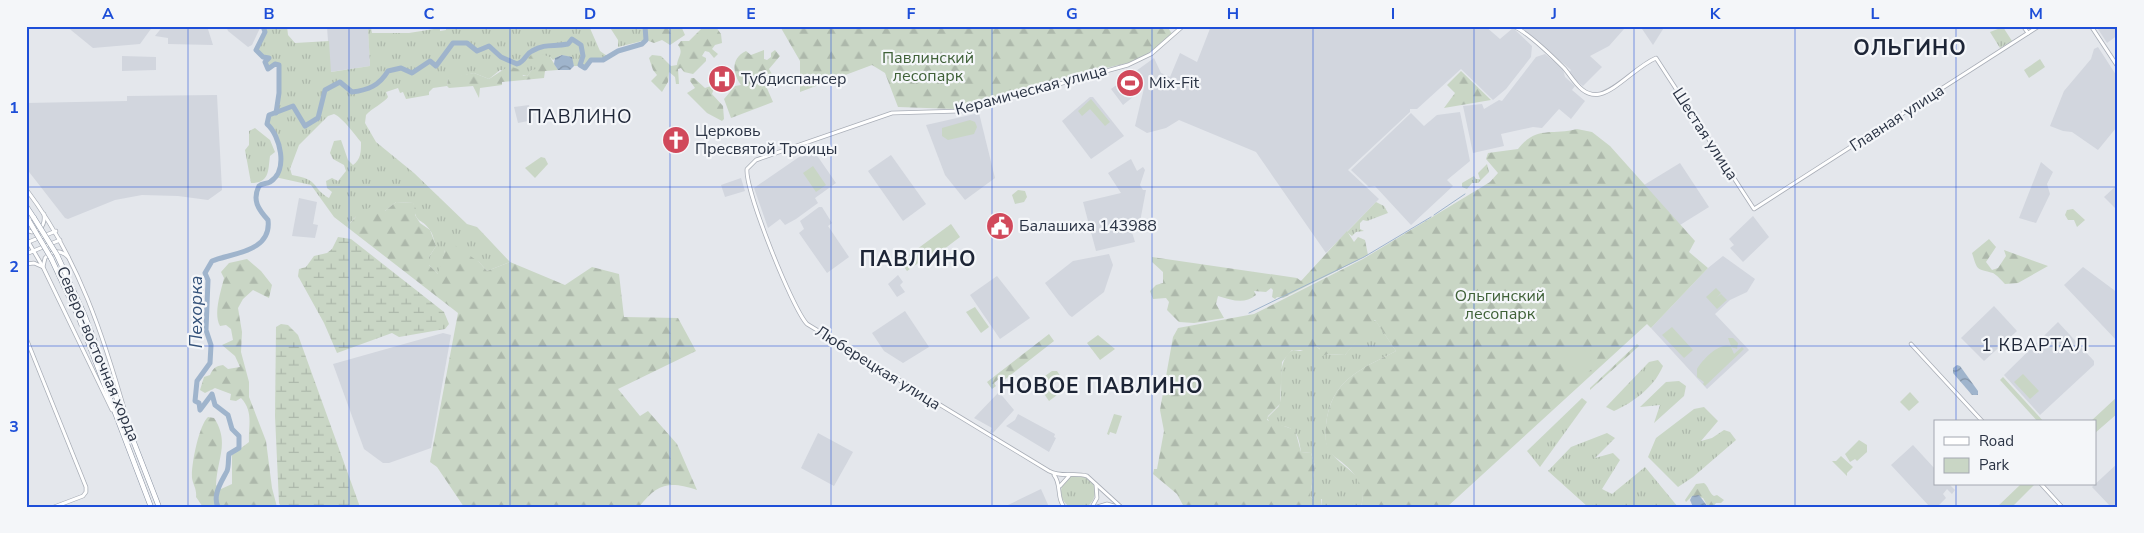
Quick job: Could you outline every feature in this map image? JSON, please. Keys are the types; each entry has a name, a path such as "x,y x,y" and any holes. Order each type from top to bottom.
{"highway":[{"name":"Северо-восточная хорда","path":"26,206 57,255 84,314 159,507"},
{"name":"Северо-восточная хорда","path":"27,220 51,258 79,318 151,507"}],"street":[{"name":"Керамическая улица","path":"753,161 892,113 946,112 967,109 1128,64 1151,54 1183,26"},
{"path":"1489,26 1504,26"},
{"name":"Шестая улица","path":"1513,26 1564,69 1575,83 1593,94 1605,92 1656,58 1754,209"},
{"path":"2023,26 2028,33"},
{"name":"Главная улица","path":"1754,209 2039,26"},
{"path":"2091,26 2118,67"},
{"name":"Люберецкая улица","path":"753,161 748,166 747,172 751,190 795,305 807,324 1049,472"},
{"path":"26,189 56,231 71,261 102,336 128,424"},
{"path":"26,230 32,232 42,228 45,222 44,213"},
{"path":"56,231 27,241 43,267 104,396 121,426"},
{"path":"26,254 60,240"},
{"path":"43,267 47,256 56,251 62,252 71,261"},
{"path":"26,264 34,263 43,267"},
{"path":"26,338 86,487 85,494 54,507"},
{"path":"1911,344 1981,420"},
{"path":"1049,472 1059,475 1083,475 1093,481 1120,507"},
{"path":"1049,472 1058,480 1059,507"},
{"path":"1064,507 1059,494 1063,482 1072,475"},
{"path":"1092,507 1098,495 1093,481"},
{"path":"2044,486 2062,507"},
{"path":"1097,507 1107,504 1120,507"}],"shaded area":[{"path":"66,26 153,26 140,44 93,48"},
{"path":"163,26 207,26 213,45 168,44 168,38 155,36"},
{"path":"226,26 258,26 260,28 252,45 248,47 228,31"},
{"path":"327,26 368,26 370,66 330,72"},
{"path":"1211,26 1485,26 1500,39 1513,28 1532,46 1531,57 1506,89 1493,100 1461,69 1417,109 1410,109 1410,112 1348,170 1379,199 1326,253 1256,152 1179,120 1166,128 1147,133 1135,126 1144,88 1123,105 1111,89 1154,58 1161,73 1170,77 1180,53 1197,62"},
{"path":"1519,26 1623,26 1624,29 1609,46 1590,56 1602,67 1583,86 1568,74 1571,70"},
{"path":"1640,26 1665,26 1653,45"},
{"path":"2096,26 2118,26 2118,35 2107,43"},
{"path":"2098,47 2118,78 2118,130 2116,128 2098,150 2072,132 2050,126 2064,91 2091,59 2094,49"},
{"path":"1545,54 1563,69 1565,77 1575,86 1572,90 1585,101 1571,119 1559,109 1542,128 1533,127 1501,134 1504,146 1473,153 1463,106 1482,104 1484,109 1499,100 1502,101 1536,57"},
{"path":"122,56 156,57 156,70 122,71"},
{"path":"217,95 222,190 208,200 178,196 142,195 115,200 68,219 65,218 26,168 26,103 127,101 127,96"},
{"path":"1090,97 1093,97 1124,136 1091,159 1062,121"},
{"path":"529,105 533,120 518,123 514,107"},
{"path":"1460,112 1470,161 1447,180 1453,186 1411,225 1375,186 1369,187 1351,170 1411,113 1424,126 1437,115"},
{"path":"979,113 995,178 965,200 945,175 926,125"},
{"path":"816,154 836,183 815,198 818,203 796,219 785,225 780,219 768,228 754,188 799,157"},
{"path":"891,155 926,204 903,221 868,171"},
{"path":"1131,159 1137,171 1143,167 1145,170 1140,185 1143,190 1146,190 1139,227 1130,226 1135,242 1096,251 1083,202 1121,193 1108,173"},
{"path":"2041,162 2053,172 2047,184 2050,194 2036,223 2019,218"},
{"path":"1680,163 1709,207 1680,225 1644,185"},
{"path":"741,178 745,191 725,197 721,185"},
{"path":"2118,184 2118,211 2104,197"},
{"path":"299,198 317,202 313,224 318,225 315,238 292,236"},
{"path":"819,207 822,207 832,223 828,226 849,257 827,273 799,233 804,229 800,221"},
{"path":"1753,216 1769,237 1743,262 1730,248 1734,245 1729,239"},
{"path":"1109,254 1113,265 1104,292 1072,317 1045,283 1073,261"},
{"path":"1723,256 1755,279 1747,292 1730,300 1715,314 1749,350 1707,389 1651,328 1708,268"},
{"path":"2083,267 2118,293 2118,342 2064,285"},
{"path":"898,275 903,282 900,285 905,292 897,297 888,284"},
{"path":"997,276 1030,318 1000,339 970,295"},
{"path":"1994,306 2017,331 1984,361 1961,338"},
{"path":"905,311 929,347 903,363 884,351 872,333"},
{"path":"2058,322 2094,361 2094,365 2040,415 2004,375"},
{"path":"443,333 451,335 431,448 389,463 383,463 364,449 333,364"},
{"path":"999,392 1014,410 993,433 990,432 992,428 974,418"},
{"path":"1018,414 1055,434 1054,437 1056,438 1049,452 1006,426 1015,420"},
{"path":"818,433 853,452 834,486 801,468"},
{"path":"1913,445 1934,468 1934,486 1951,486 1955,490 1952,494 1947,489 1943,494 1946,498 1937,507 1930,507 1891,465"},
{"path":"2118,463 2118,507 2111,507 2092,487 2096,486 2096,483"},
{"path":"1041,489 1049,507 1009,507 1008,505"}],"green space":[{"path":"263,26 287,26 288,35 295,43 329,41 331,72 370,66 368,28 371,28 372,33 409,33 440,28 440,31 446,30 446,26 589,26 600,51 607,56 591,58 585,66 574,66 571,57 561,55 553,60 550,57 539,70 532,70 527,76 500,70 489,79 474,73 448,79 447,86 433,88 429,95 406,99 403,92 400,93 398,88 386,92 388,97 366,115 365,123 376,142 414,173 467,224 477,227 510,262 487,271 479,262 445,250 439,275 429,265 429,257 436,246 433,236 427,226 417,218 413,203 396,202 385,211 355,217 347,227 334,217 311,185 275,177 280,164 280,149 276,135 267,124 269,115 276,113 279,93 279,65 275,64 268,69 265,62 269,58 263,57 256,50 265,32","holes":["334,114 361,142 361,152 358,160 353,165 348,160 341,140 334,141 330,153 333,159 344,165 346,171 338,181 332,178 326,181 327,188 332,192 329,198 312,182 292,175 290,169 299,145 328,116"]},
{"path":"609,26 645,26 646,40 618,47 618,40"},
{"path":"645,26 681,26 685,35 670,45 662,40 654,43 646,40"},
{"path":"704,26 716,27 721,34 722,43 715,45 712,49 718,54 714,58 709,52 705,51 702,56 706,58 706,61 693,74 684,72 681,68 678,69 679,84 676,84 675,77 669,72 668,82 662,92 651,81 657,75 649,58 652,55 661,56 671,66 677,65 681,52 678,45 681,41 689,41"},
{"name":"Павлинский лесопарк","path":"773,26 1167,26 1172,34 1145,56 1128,63 1066,77 955,109 898,107 885,73 872,65 800,92 800,61 781,28"},
{"path":"2003,27 2012,41 2000,48 1990,32"},
{"path":"764,50 764,59 767,60 771,57 771,53 775,50 780,56 769,69 773,76 780,77 777,81 766,86 773,102 731,118 724,99 735,86 741,85 736,76 735,62 746,51 751,55"},
{"path":"538,53 550,57 558,70 545,71 544,78 502,82 502,85 480,88 479,98 473,86 449,88 447,86 448,79 451,77 474,73 489,79 509,66 521,70 523,76 527,76 532,70 540,68 528,58 532,54"},
{"path":"2040,59 2045,67 2029,78 2024,70"},
{"path":"1461,71 1491,100 1444,108 1455,93 1447,85"},
{"path":"691,78 694,78 705,88 711,86 714,88 712,94 723,106 724,119 722,121 707,113 687,93 695,88 690,81"},
{"path":"1091,99 1110,122 1105,126 1090,109 1082,116 1078,111"},
{"path":"970,120 975,122 977,127 974,134 948,140 942,136 942,128"},
{"path":"255,128 270,140 275,152 270,156 265,178 262,181 251,183 245,150 249,145 249,131"},
{"name":"Ольгинский лесопарк","path":"1577,129 1592,132 1610,146 1695,241 1689,252 1708,268 1651,328 1647,324 1447,507 1361,507 1362,489 1360,483 1349,469 1327,448 1326,425 1329,409 1341,386 1359,371 1396,351 1375,320 1345,355 1327,354 1320,357 1317,353 1320,349 1316,346 1307,350 1292,350 1282,362 1280,404 1268,416 1267,420 1295,430 1301,452 1311,453 1315,466 1310,496 1313,499 1321,498 1322,507 1184,507 1177,494 1153,474 1154,469 1157,469 1164,431 1160,410 1173,337 1178,328 1254,314 1363,259 1490,182 1498,173 1486,159 1488,153 1518,149 1538,134"},
{"path":"541,157 545,158 548,164 535,178 525,168"},
{"path":"1487,164 1489,172 1478,183 1472,183 1467,189 1462,187 1462,183 1474,176 1476,179 1480,179 1478,173"},
{"path":"813,166 826,185 816,192 803,173"},
{"path":"1018,190 1025,191 1027,197 1024,202 1015,204 1012,195"},
{"path":"396,202 413,203 416,209 415,215 420,223 430,230 436,246 429,257 429,265 438,274 445,250 450,242 479,262 487,271 510,262 565,285 592,267 619,274 624,317 678,318 696,351 618,389 640,416 648,411 677,444 697,490 679,485 665,486 652,493 639,507 464,507 437,467 430,462 458,313 347,227 358,214 364,215 368,208 376,206 379,211 385,211"},
{"path":"1376,202 1384,206 1388,213 1367,221 1363,220 1360,223 1360,229 1364,231 1356,232 1352,236 1347,232"},
{"path":"2073,209 2085,220 2077,227 2074,220 2068,220 2065,215 2067,210"},
{"path":"951,224 960,237 927,262 924,259 907,271 902,264 911,258 909,255"},
{"path":"1347,231 1354,242 1358,237 1365,240 1368,255 1283,298 1277,297 1275,299 1272,297 1273,290 1271,288 1266,292 1254,291 1256,295 1242,301 1218,296 1216,304 1224,318 1194,323 1179,322 1167,310 1169,302 1166,298 1153,299 1150,291 1156,285 1163,283 1163,272 1152,262 1152,257 1297,278 1301,281"},
{"path":"338,237 351,239 444,312 449,324 445,329 399,337 392,333 337,353 324,323 298,276 299,269 306,267 314,256 327,253 332,249"},
{"path":"1989,239 1996,247 1986,262 1992,270 1998,268 2006,256 2004,250 2048,266 2018,283 2005,284 1995,274 1978,268 1975,263 1972,253"},
{"path":"247,259 261,271 272,285 269,298 253,290 243,299 238,308 242,332 241,352 249,382 249,397 266,441 272,488 277,507 203,507 196,497 192,472 196,446 205,421 208,417 214,418 221,435 222,443 216,485 221,489 232,484 232,455 249,442 250,419 248,409 241,398 236,401 230,400 231,394 215,388 205,393 200,390 204,377 210,375 217,367 223,365 228,369 240,367 235,356 222,345 233,340 231,329 226,325 220,326 217,309 224,278 221,272 229,263"},
{"path":"1716,288 1721,293 1716,298 1721,294 1727,300 1717,309 1706,297"},
{"path":"975,307 989,327 981,333 966,312"},
{"path":"1372,321 1376,321 1396,351 1359,371 1341,386 1329,409 1326,425 1328,448 1354,474 1362,487 1361,507 1322,507 1322,499 1313,499 1310,496 1315,466 1311,453 1301,452 1297,436 1292,429 1272,423 1267,418 1279,406 1282,368 1287,355 1293,350 1300,351 1316,346 1325,354 1345,355"},
{"path":"281,324 288,325 298,335 360,507 281,507 279,503 275,416 276,327"},
{"path":"1672,327 1693,350 1684,358 1662,335"},
{"path":"1049,334 1054,341 1003,381 1000,378 994,383 996,386 992,389 987,382"},
{"path":"1098,335 1115,349 1100,360 1087,343"},
{"path":"1728,338 1733,338 1738,343 1737,349 1731,347 1734,354 1742,347 1744,349 1705,386 1704,382 1697,377 1697,369 1707,356 1717,349 1726,345 1731,346"},
{"path":"1579,344 1597,365 1582,377 1564,357"},
{"path":"1637,344 1639,346 1590,390 1590,388"},
{"path":"1658,360 1663,366 1654,381 1643,393 1614,411 1606,407 1649,362"},
{"path":"1052,371 1057,371 1061,377 1050,386 1045,376"},
{"path":"2023,374 2039,391 2030,399 2014,382"},
{"path":"2003,377 2042,420 2036,420 2000,380"},
{"path":"1679,381 1686,386 1684,396 1654,423 1660,405 1640,407 1666,382"},
{"path":"1050,386 1057,395 1049,401 1042,391"},
{"path":"1910,392 1919,402 1909,411 1900,402"},
{"path":"2118,396 2118,413 2096,432 2096,420 2092,420"},
{"path":"1582,398 1587,402 1540,467 1527,451"},
{"path":"1704,407 1718,421 1701,441 1712,438 1724,430 1730,432 1736,440 1693,477 1678,487 1648,457 1656,438 1694,409"},
{"path":"1114,414 1122,416 1116,434 1110,432 1109,435 1107,434"},
{"path":"1607,433 1615,438 1595,458 1613,453 1620,460 1602,489 1612,494 1645,467 1678,507 1588,507 1548,471 1571,447"},
{"path":"1859,440 1867,445 1867,452 1857,461 1855,459 1850,462 1845,454"},
{"path":"1841,456 1853,467 1847,473 1847,476 1832,461 1836,461"},
{"path":"1078,475 1090,480 1095,492 1090,504 1078,509 1066,504 1061,492 1066,480"},
{"path":"1704,483 1712,495 1717,495 1724,500 1721,503 1708,507 1703,498 1692,496 1686,502 1685,500 1696,484"},
{"path":"2019,486 2033,486 2012,507 1997,507"}],"water":[{"path":"562,55 572,57 574,66 570,70 558,70 554,64 555,58"},
{"path":"1957,365 1960,366 1978,391 1978,395 1972,395 1953,373 1953,368"},
{"path":"1699,495 1708,507 1693,507 1690,500 1692,496"}],"waterway":[{"path":"263,26 265,32 256,50 263,57 269,58 265,62 268,69 275,64 279,65 279,93 276,113"},
{"name":"Пехорка","path":"218,507 216,502 217,493 228,469 229,454 239,448 239,436 232,429 228,415 215,405 212,394 200,410 199,403 195,401 197,381 210,363 211,345 206,330 208,280 205,273 212,261 249,250 264,239 268,231 268,220 261,212 256,196 261,184 270,182 276,177 281,162 279,144 272,129 267,124 269,115 293,106 305,126 318,118 325,90 340,82 352,92 358,91 377,84 388,71 401,68 412,73 430,61 436,66 453,43 467,43 477,51 489,46 501,57 517,64 530,52 546,46 568,44 572,39 581,45 583,56 580,65 585,68 591,60 603,60 618,51 642,44 646,40 645,26"},
{"path":"1434,215 1465,194"},
{"path":"1249,313 1364,257 1431,217"}],"place":[{"name":"Тубдиспансер","path":"722,79"},
{"name":"Mix-Fit","path":"1130,83"},
{"name":"Церковь Пресвятой Троицы","path":"676,140"},
{"name":"Балашиха 143988","path":"1000,226"}],"district":[{"name":"ОЛЬГИНО","path":"1910,48"},
{"name":"ПАВЛИНО","path":"580,117"},
{"name":"ПАВЛИНО","path":"918,259"},
{"name":"1 КВАРТАЛ","path":"2035,345"},
{"name":"НОВОЕ ПАВЛИНО","path":"1101,386"}]}
